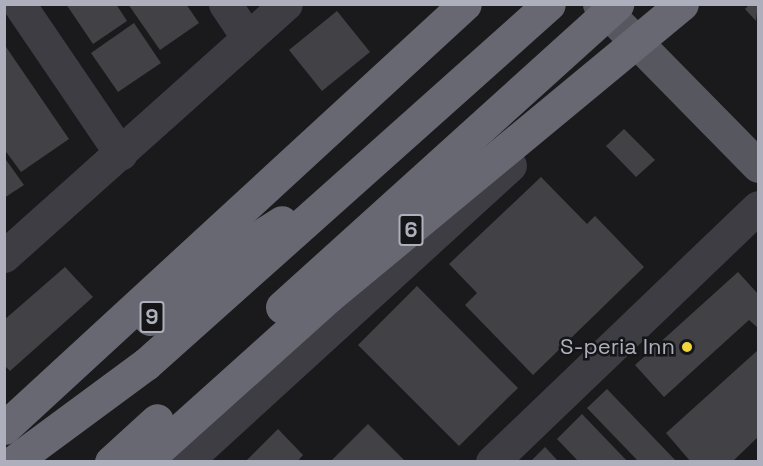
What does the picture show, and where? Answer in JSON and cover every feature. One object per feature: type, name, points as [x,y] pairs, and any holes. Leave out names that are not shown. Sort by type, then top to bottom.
[{"type":"highway","points":[[4,428],[465,4]]},
{"type":"highway","points":[[22,462],[529,4]]},
{"type":"highway","points":[[13,462],[146,364],[549,4]]},
{"type":"highway","name":"6","points":[[111,462],[617,4]]},
{"type":"highway","name":"6","points":[[144,462],[329,296],[682,4]]},
{"type":"highway","name":"9","points":[[4,438],[225,258],[307,206]]},
{"type":"main road","points":[[599,4],[759,166]]},
{"type":"street","points":[[19,4],[121,154]]},
{"type":"street","points":[[225,4],[246,38]]},
{"type":"street","points":[[4,256],[121,154],[286,4]]},
{"type":"street","points":[[185,462],[642,45]]},
{"type":"street","points":[[492,462],[759,207]]},
{"type":"building","points":[[66,4],[116,4],[127,21],[93,44]]},
{"type":"building","points":[[128,4],[186,4],[199,23],[160,50]]},
{"type":"building","points":[[750,4],[758,4],[756,21],[745,9]]},
{"type":"building","points":[[337,11],[370,52],[322,91],[289,50]]},
{"type":"building","points":[[134,23],[161,63],[118,92],[91,53]]},
{"type":"building","points":[[4,44],[69,139],[21,172],[4,149]]},
{"type":"building","points":[[624,129],[655,160],[636,177],[606,146]]},
{"type":"building","points":[[4,157],[24,185],[4,198]]},
{"type":"building","points":[[541,177],[587,224],[595,216],[644,267],[533,375],[465,305],[477,293],[449,264]]},
{"type":"building","points":[[65,267],[93,297],[10,371],[4,365],[4,320]]},
{"type":"building","name":"S-peria Inn","points":[[738,272],[758,294],[758,328],[749,320],[664,397],[635,365]]},
{"type":"building","points":[[417,286],[518,388],[459,446],[358,345]]},
{"type":"building","points":[[758,350],[758,437],[732,462],[691,462],[666,433]]},
{"type":"building","points":[[607,389],[677,462],[639,462],[587,408]]},
{"type":"building","points":[[582,414],[628,462],[579,462],[557,439]]},
{"type":"building","points":[[368,424],[406,462],[330,462]]},
{"type":"building","points":[[278,429],[303,455],[297,462],[245,462]]},
{"type":"building","points":[[545,447],[559,462],[530,462]]},
{"type":"place","name":"S-peria Inn","points":[[687,347]]}]
